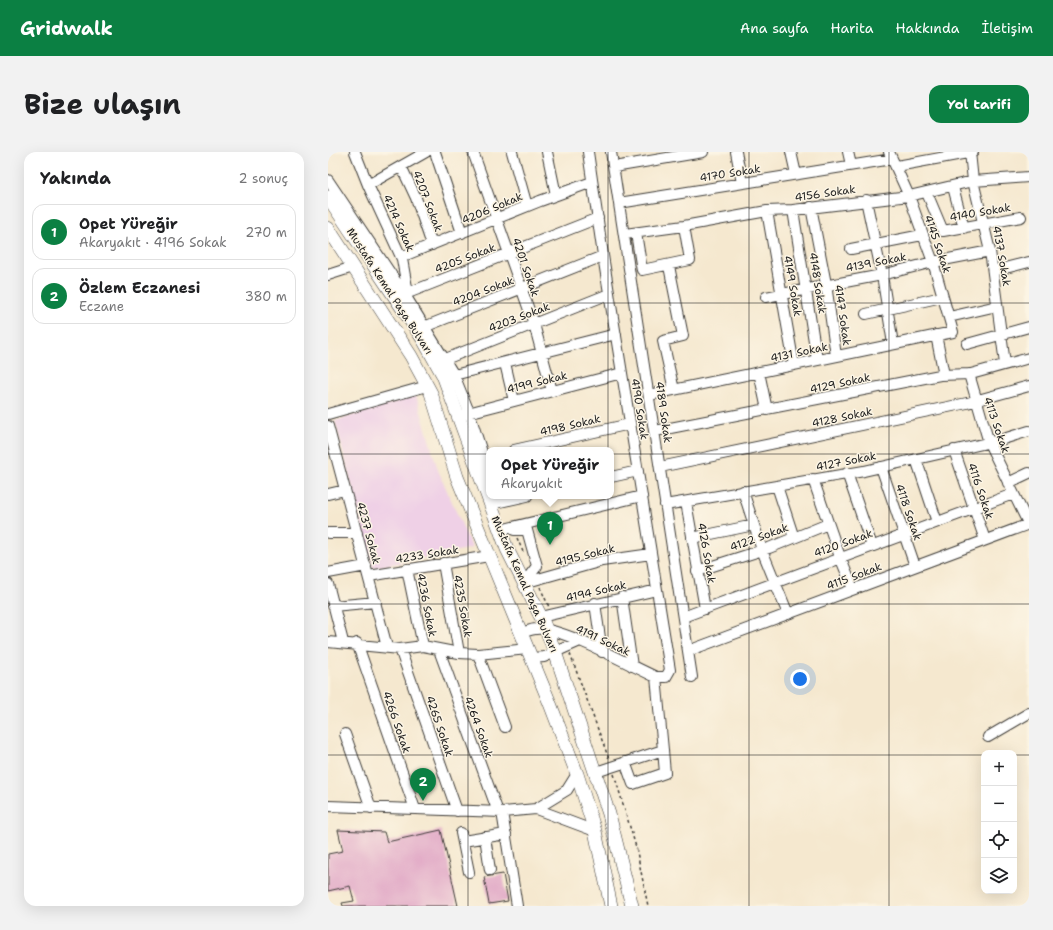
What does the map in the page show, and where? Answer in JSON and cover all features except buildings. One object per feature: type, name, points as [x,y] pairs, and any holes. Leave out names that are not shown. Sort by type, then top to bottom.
[{"type":"main road","name":"Mustafa Kemal Paşa Bulvarı","points":[[328,197],[403,296],[440,361],[443,375],[463,414],[482,457],[486,471]]},
{"type":"main road","name":"Mustafa Kemal Paşa Bulvarı","points":[[328,228],[411,356],[427,386],[457,477],[530,654],[577,774],[595,831],[611,906]]},
{"type":"main road","name":"Mustafa Kemal Paşa Bulvarı","points":[[495,501],[507,530],[507,549],[530,581],[547,615],[547,630],[561,649],[609,814],[632,906]]},
{"type":"street","name":"4214 Sokak","points":[[356,152],[368,185],[402,257],[403,296]]},
{"type":"street","points":[[368,185],[426,152]]},
{"type":"street","points":[[435,152],[462,233]]},
{"type":"street","name":"4201 Sokak","points":[[473,152],[520,290],[534,324],[552,391]]},
{"type":"street","points":[[512,152],[527,206]]},
{"type":"street","points":[[547,152],[556,195]]},
{"type":"street","name":"4190 Sokak","points":[[588,152],[609,294],[670,670],[666,677],[656,677]]},
{"type":"street","name":"4189 Sokak","points":[[611,152],[625,234],[692,677]]},
{"type":"street","points":[[614,168],[702,152]]},
{"type":"street","points":[[736,152],[742,183]]},
{"type":"street","points":[[791,152],[796,174]]},
{"type":"street","points":[[848,152],[851,165]]},
{"type":"street","name":"4170 Sokak","points":[[620,203],[892,159],[971,152]]},
{"type":"street","name":"4137 Sokak","points":[[971,152],[973,182],[990,251],[1005,364]]},
{"type":"street","name":"4145 Sokak","points":[[892,159],[909,196],[933,262],[953,332]]},
{"type":"street","name":"4207 Sokak","points":[[401,166],[416,198],[432,245]]},
{"type":"street","name":"4156 Sokak","points":[[625,234],[684,226],[767,211],[793,210],[811,206],[909,196],[973,182],[1029,177]]},
{"type":"street","points":[[328,180],[403,296]]},
{"type":"street","name":"4206 Sokak","points":[[402,257],[527,206],[592,182]]},
{"type":"street","points":[[953,186],[964,228]]},
{"type":"street","name":"4140 Sokak","points":[[927,193],[943,231],[1021,217]]},
{"type":"street","points":[[866,200],[882,275],[893,344]]},
{"type":"street","name":"4147 Sokak","points":[[811,206],[826,284],[836,356]]},
{"type":"street","name":"4148 Sokak","points":[[793,210],[807,288],[817,360]]},
{"type":"street","name":"4149 Sokak","points":[[767,211],[783,294],[794,365]]},
{"type":"street","name":"4205 Sokak","points":[[403,296],[598,218]]},
{"type":"street","points":[[636,233],[642,270],[669,266],[690,260],[684,226]]},
{"type":"street","points":[[851,249],[922,235]]},
{"type":"street","name":"4139 Sokak","points":[[766,297],[826,284],[882,275],[933,262],[990,251]]},
{"type":"street","name":"4204 Sokak","points":[[421,329],[603,256]]},
{"type":"street","points":[[993,271],[1029,262]]},
{"type":"street","points":[[669,266],[683,336],[663,341],[674,390]]},
{"type":"street","points":[[328,275],[354,267]]},
{"type":"street","name":"4203 Sokak","points":[[440,361],[609,294]]},
{"type":"street","points":[[866,314],[942,297]]},
{"type":"street","points":[[949,317],[997,306]]},
{"type":"street","points":[[967,344],[1029,328]]},
{"type":"street","name":"4131 Sokak","points":[[649,395],[953,332]]},
{"type":"street","points":[[454,375],[542,354],[616,334]]},
{"type":"street","points":[[936,335],[944,375]]},
{"type":"street","name":"4129 Sokak","points":[[655,431],[944,375],[969,374],[1029,358]]},
{"type":"street","points":[[440,361],[454,375],[463,414]]},
{"type":"street","points":[[505,362],[514,401]]},
{"type":"street","points":[[759,372],[767,410]]},
{"type":"street","name":"4199 Sokak","points":[[463,414],[622,373]]},
{"type":"street","name":"4113 Sokak","points":[[969,374],[988,442],[1013,494],[1025,506],[1029,524]]},
{"type":"street","points":[[328,414],[427,386]]},
{"type":"street","name":"4128 Sokak","points":[[660,467],[976,401],[1029,386]]},
{"type":"street","name":"4198 Sokak","points":[[527,447],[630,424]]},
{"type":"street","name":"4237 Sokak","points":[[328,426],[332,460],[345,490],[387,647]]},
{"type":"street","name":"4127 Sokak","points":[[666,505],[847,474],[988,442],[1029,431]]},
{"type":"street","name":"4116 Sokak","points":[[954,450],[985,540]]},
{"type":"street","points":[[482,457],[486,467]]},
{"type":"street","points":[[916,459],[937,522]]},
{"type":"street","name":"4118 Sokak","points":[[881,467],[915,566]]},
{"type":"street","points":[[614,476],[638,471]]},
{"type":"street","points":[[1008,483],[1029,473]]},
{"type":"street","points":[[847,474],[872,546]]},
{"type":"street","points":[[813,479],[828,524],[853,589]]},
{"type":"street","points":[[777,486],[794,538]]},
{"type":"street","points":[[328,494],[345,490]]},
{"type":"street","points":[[743,491],[762,550],[788,614]]},
{"type":"street","name":"4120 Sokak","points":[[683,617],[840,557],[1013,494]]},
{"type":"street","points":[[507,530],[642,496]]},
{"type":"street","points":[[495,501],[508,499]]},
{"type":"street","name":"4126 Sokak","points":[[686,502],[705,609]]},
{"type":"street","name":"4122 Sokak","points":[[698,571],[762,550],[828,524]]},
{"type":"street","name":"4115 Sokak","points":[[688,651],[1029,524]]},
{"type":"street","points":[[692,538],[754,525]]},
{"type":"street","points":[[507,530],[527,530],[538,566],[530,581]]},
{"type":"street","points":[[328,533],[357,533]]},
{"type":"street","name":"4195 Sokak","points":[[530,581],[602,561],[651,554]]},
{"type":"street","name":"4233 Sokak","points":[[328,573],[407,569],[489,556]]},
{"type":"street","name":"4235 Sokak","points":[[443,563],[459,653]]},
{"type":"street","name":"4236 Sokak","points":[[407,569],[423,646]]},
{"type":"street","points":[[328,584],[343,642]]},
{"type":"street","name":"4194 Sokak","points":[[547,615],[657,590]]},
{"type":"street","points":[[622,597],[632,666]]},
{"type":"street","points":[[331,600],[376,602]]},
{"type":"street","points":[[595,604],[602,652]]},
{"type":"street","name":"4191 Sokak","points":[[521,633],[536,629],[547,630],[580,641],[656,677]]},
{"type":"street","points":[[328,642],[343,642],[400,649],[423,646],[459,653],[530,654],[544,657],[580,641]]},
{"type":"street","name":"4266 Sokak","points":[[357,644],[415,809]]},
{"type":"street","name":"4265 Sokak","points":[[400,649],[457,811]]},
{"type":"street","name":"4264 Sokak","points":[[439,650],[500,812],[506,834],[517,906]]},
{"type":"street","points":[[478,654],[505,727]]},
{"type":"street","points":[[625,762],[633,784],[665,773],[656,677]]},
{"type":"street","points":[[988,737],[1029,713]]},
{"type":"street","points":[[345,734],[371,808]]},
{"type":"street","points":[[596,772],[663,750]]},
{"type":"street","points":[[536,809],[567,790],[577,774]]},
{"type":"street","points":[[328,806],[500,812],[536,809],[595,831]]},
{"type":"street","points":[[469,872],[462,837],[484,837],[506,834]]},
{"type":"street","points":[[484,837],[490,870]]},
{"type":"path","points":[[507,530],[526,558]]},
{"type":"path","points":[[530,581],[547,615]]},
{"type":"path","points":[[561,649],[612,766],[636,848],[648,906]]},
{"type":"shaded area","points":[[416,395],[438,470],[472,548],[373,568],[335,421]]},
{"type":"place","name":"Opet Yüreğir","points":[[550,545]]},
{"type":"place","name":"Özlem Eczanesi","points":[[423,801]]}]
